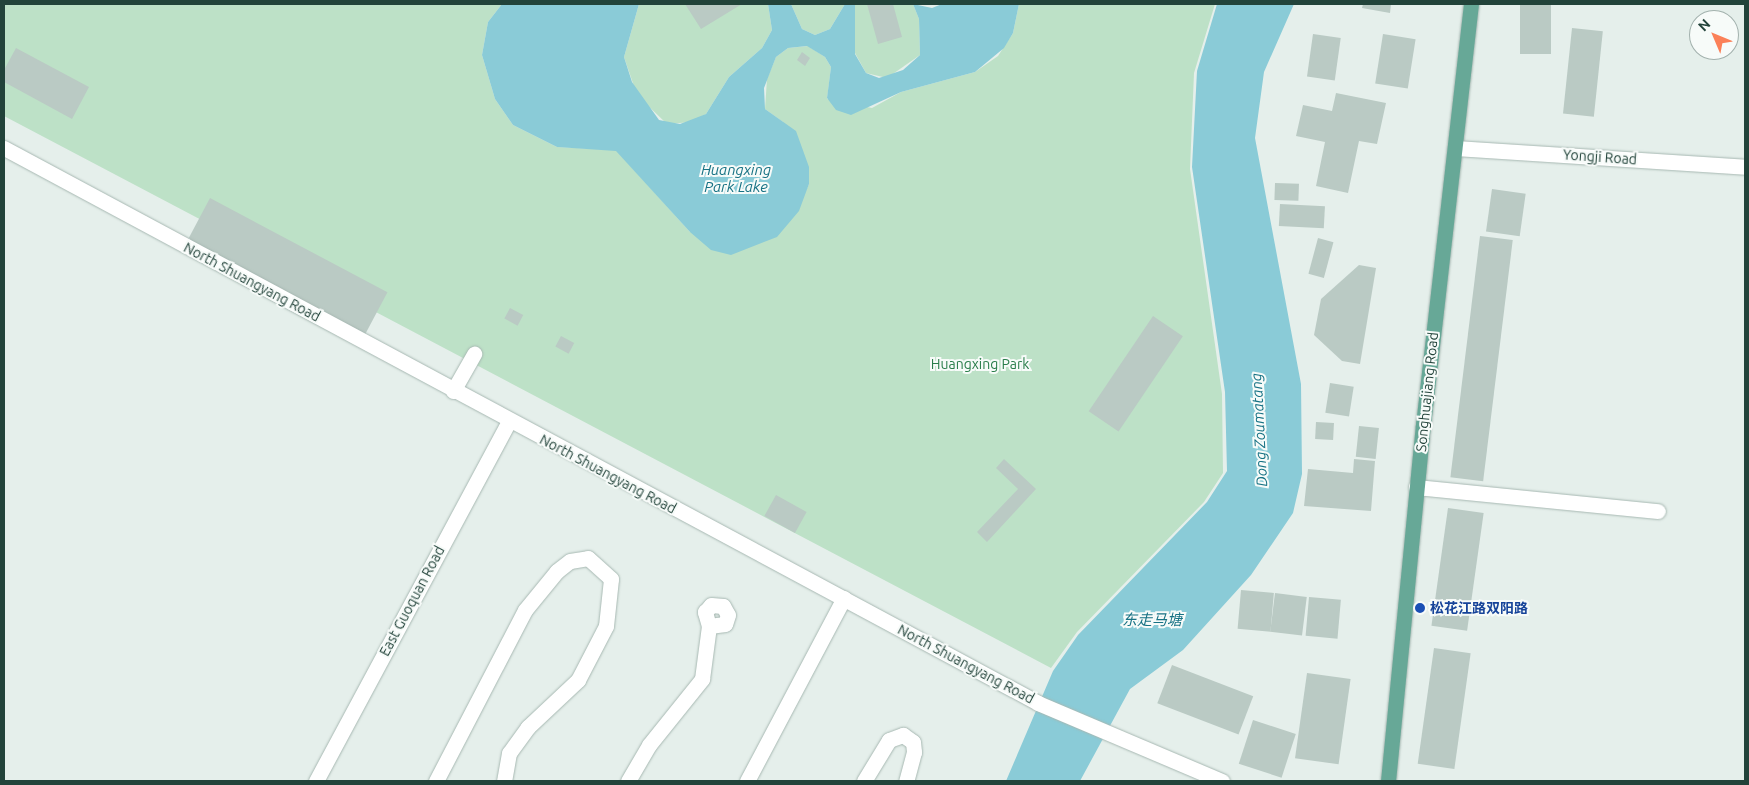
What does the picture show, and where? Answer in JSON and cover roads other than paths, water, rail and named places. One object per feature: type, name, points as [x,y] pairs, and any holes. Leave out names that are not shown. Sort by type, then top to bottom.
[{"type":"main road","name":"Songhuajiang Road","points":[[1388,781],[1416,486],[1472,4]]},
{"type":"street","name":"North Shuangyang Road","points":[[4,148],[453,391],[1038,703],[1106,735],[1222,781]]},
{"type":"street","name":"Yongji Road","points":[[1455,148],[1745,166]]},
{"type":"street","points":[[453,391],[474,354]]},
{"type":"street","name":"East Guoquan Road","points":[[316,781],[509,421]]},
{"type":"street","points":[[1416,486],[1658,511]]},
{"type":"street","points":[[436,781],[525,610],[557,571],[570,561],[588,558],[610,579],[606,626],[578,680],[528,727],[509,753],[504,781]]},
{"type":"street","points":[[747,781],[844,598]]},
{"type":"street","points":[[628,781],[649,745],[702,679],[709,626]]},
{"type":"street","points":[[864,781],[889,740],[903,735],[912,742],[914,752],[906,781]]},
{"type":"water","name":"Huangxing Park Lake","points":[[502,4],[639,4],[624,57],[632,82],[659,120],[680,124],[706,114],[729,77],[762,48],[772,30],[768,4],[791,4],[802,29],[815,35],[830,29],[845,4],[855,4],[855,54],[866,73],[879,78],[903,70],[920,55],[919,19],[913,4],[932,8],[942,4],[1019,4],[1013,33],[1004,48],[975,72],[901,92],[851,115],[836,110],[827,98],[831,67],[825,57],[807,46],[788,48],[776,57],[764,88],[765,109],[796,131],[809,167],[809,184],[799,211],[777,237],[731,255],[711,250],[690,232],[616,151],[557,147],[513,125],[495,99],[482,55],[488,22]]},
{"type":"water","name":"东走马塘","points":[[1217,4],[1294,4],[1264,72],[1255,138],[1301,384],[1302,474],[1293,513],[1251,575],[1183,650],[1130,689],[1080,781],[1006,781],[1053,671],[1078,635],[1207,502],[1227,471],[1225,392],[1192,167],[1197,71]]},
{"type":"place","name":"松花江路双阳路","points":[[1420,608]]},
{"type":"park label","name":"Huangxing Park","points":[[980,364]]},
{"type":"water label","name":"Dong Zoumatang","points":[[1259,430]]}]
